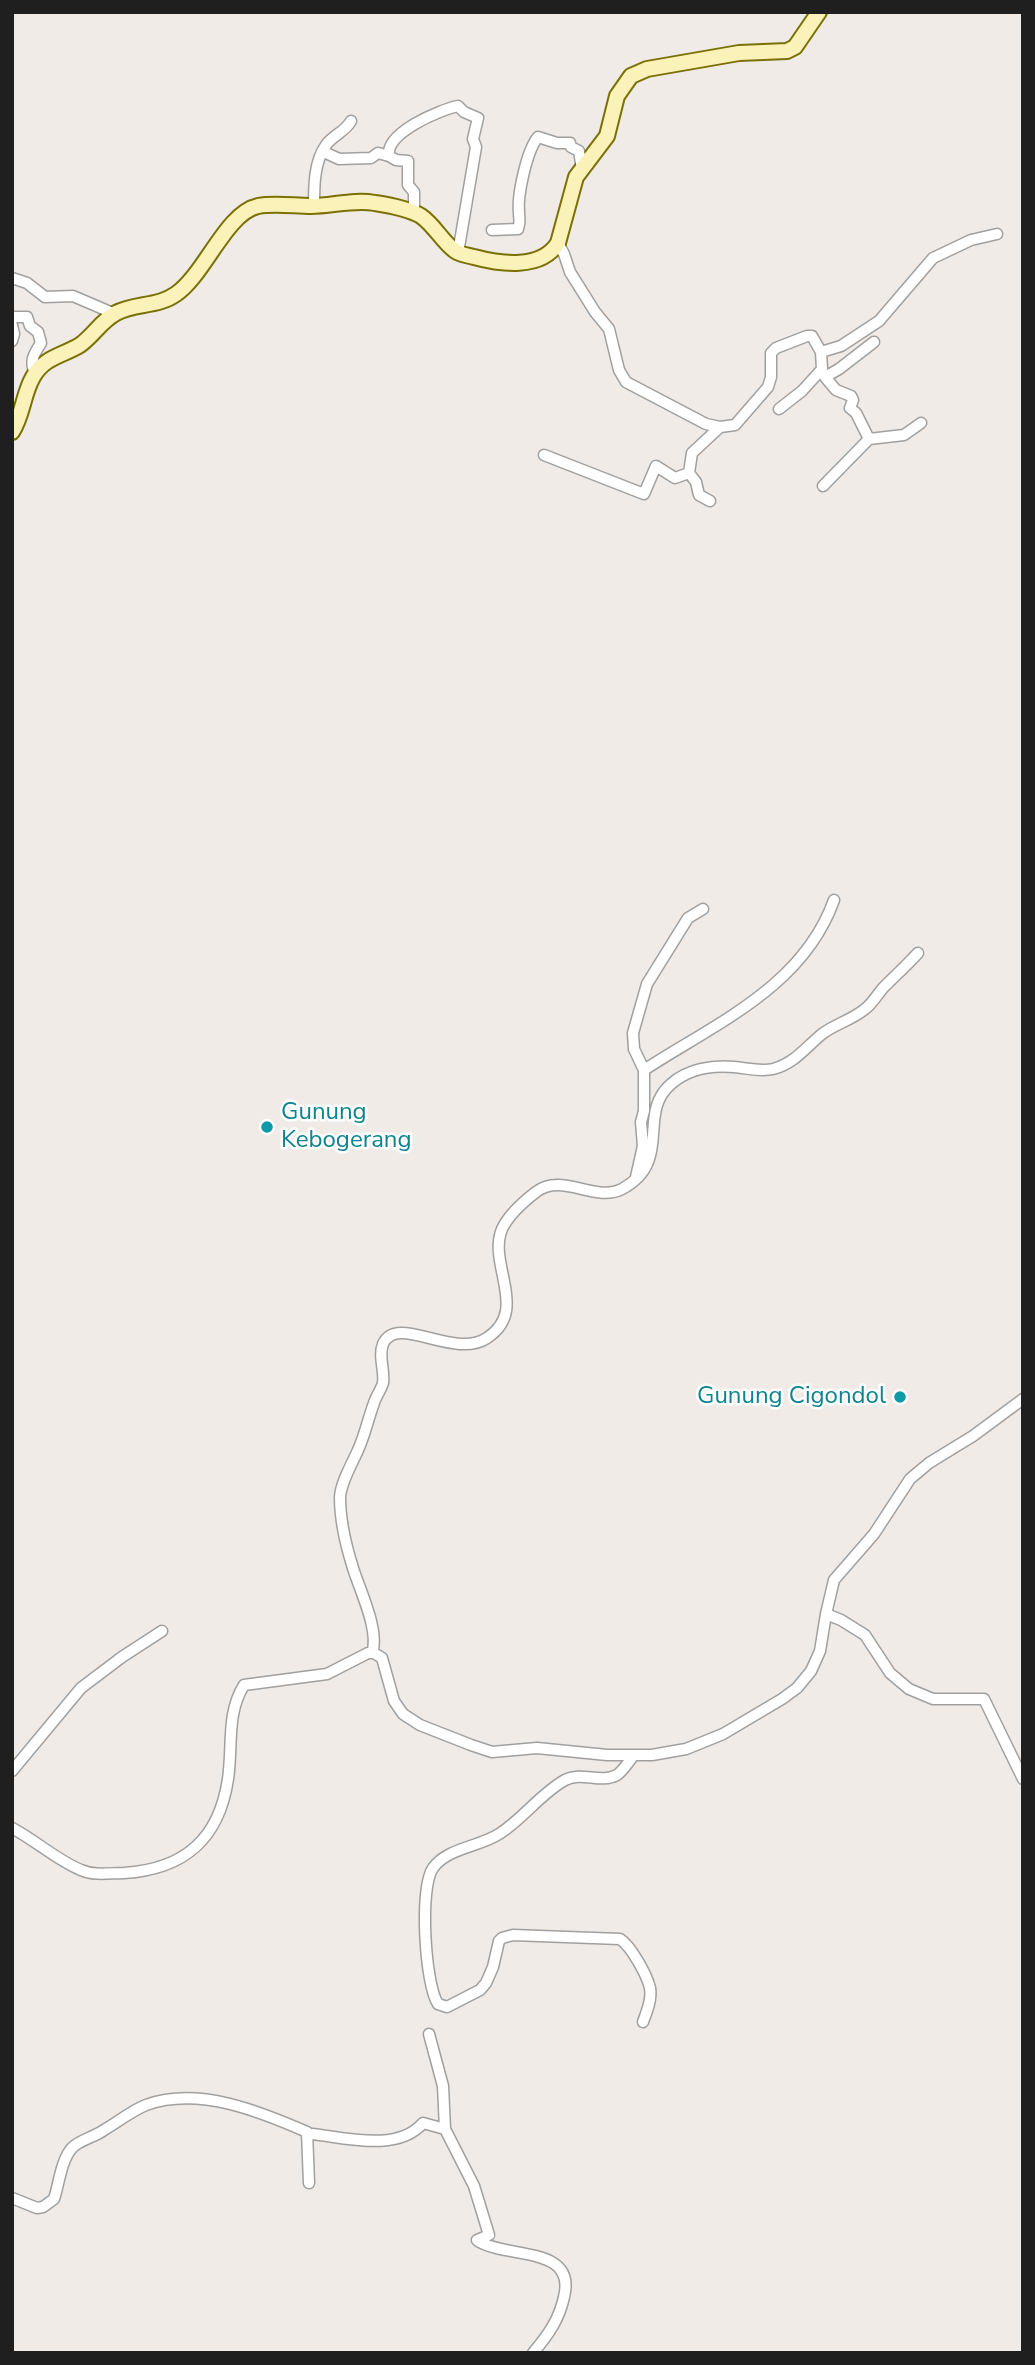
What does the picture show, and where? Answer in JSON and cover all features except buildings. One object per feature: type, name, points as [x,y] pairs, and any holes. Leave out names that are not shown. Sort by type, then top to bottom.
[{"type":"street","points":[[12,432],[35,373],[50,358],[80,345],[115,314],[159,303],[182,289],[195,276],[243,212],[266,205],[314,206],[370,202],[414,214],[429,223],[458,253],[513,264],[546,254],[558,243],[576,177],[607,136],[617,96],[631,76],[647,69],[726,55],[787,51],[795,47],[819,12]]},
{"type":"street","points":[[389,156],[392,142],[405,131],[445,109],[458,106],[478,118],[473,139],[476,147],[458,253]]},
{"type":"street","points":[[314,206],[316,170],[327,145],[347,128],[351,121]]},
{"type":"street","points":[[492,230],[518,229],[529,152],[538,136],[557,143],[570,143],[571,147],[579,151],[582,169]]},
{"type":"street","points":[[324,152],[339,159],[371,158],[378,153],[396,160],[408,161],[408,186],[414,192],[414,214]]},
{"type":"street","points":[[821,352],[841,346],[879,321],[933,258],[971,240],[997,234]]},
{"type":"street","points":[[558,243],[570,272],[609,329],[619,370],[626,382],[699,421],[720,427],[735,425],[768,387],[771,377],[771,353],[776,348],[812,336],[821,352],[823,373],[836,390],[851,396],[853,400],[850,408],[856,413],[869,439]]},
{"type":"street","points":[[12,278],[26,283],[45,297],[72,296],[115,314]]},
{"type":"street","points":[[12,317],[27,317],[30,326],[38,332],[41,343],[31,365],[35,373]]},
{"type":"street","points":[[12,325],[12,341]]},
{"type":"street","points":[[779,409],[823,373],[839,369],[874,342]]},
{"type":"street","points":[[823,486],[869,439],[904,435],[921,423]]},
{"type":"street","points":[[710,501],[699,495],[696,482],[689,472],[692,453],[720,427]]},
{"type":"street","points":[[544,455],[644,494],[656,466],[675,478],[689,472]]},
{"type":"street","points":[[644,1070],[745,1009],[786,975],[816,939],[834,900]]},
{"type":"street","points":[[636,1178],[643,1146],[641,1122],[644,1111],[644,1070],[634,1049],[633,1033],[647,985],[688,918],[703,909]]},
{"type":"street","points":[[372,1653],[374,1635],[345,1540],[340,1497],[382,1386],[383,1344],[403,1332],[456,1345],[475,1344],[487,1338],[500,1324],[506,1309],[500,1238],[504,1226],[516,1209],[536,1192],[548,1186],[561,1185],[594,1191],[622,1189],[636,1178],[650,1160],[658,1104],[670,1085],[692,1072],[711,1067],[764,1070],[791,1062],[828,1030],[866,1009],[918,953]]},
{"type":"street","points":[[12,1828],[81,1870],[96,1873],[133,1872],[168,1864],[199,1846],[223,1809],[229,1776],[234,1703],[244,1685],[327,1674],[372,1653],[383,1660],[394,1700],[407,1718],[492,1752],[537,1748],[607,1755],[660,1755],[685,1749],[723,1734],[794,1691],[807,1678],[822,1644],[825,1614],[837,1576],[874,1534],[910,1479],[1023,1399]]},
{"type":"street","points":[[825,1614],[841,1620],[865,1635],[890,1673],[909,1689],[933,1699],[984,1699],[1023,1779]]},
{"type":"street","points":[[12,1771],[81,1688],[162,1631]]},
{"type":"street","points":[[634,1755],[619,1774],[610,1778],[585,1776],[566,1779],[499,1834],[437,1863],[431,1870],[427,1883],[427,1949],[434,1996],[438,2004],[447,2007],[484,1986],[495,1961],[499,1941],[505,1937],[513,1935],[620,1939],[625,1942],[639,1964],[649,1987],[649,2008],[643,2022]]},
{"type":"street","points":[[429,2034],[443,2086],[445,2129],[474,2186],[489,2235],[477,2240],[492,2248],[551,2261],[560,2267],[565,2276],[565,2292],[556,2321],[533,2353]]},
{"type":"street","points":[[12,2198],[37,2208],[49,2204],[55,2197],[68,2155],[74,2146],[137,2109],[155,2102],[214,2100],[260,2111],[307,2132],[307,2136],[313,2134],[391,2140],[414,2133],[423,2123],[445,2129]]},
{"type":"street","points":[[307,2132],[309,2183]]},
{"type":"place","name":"Gunung Kebogerang","points":[[267,1127]]},
{"type":"place","name":"Gunung Cigondol","points":[[900,1397]]}]
